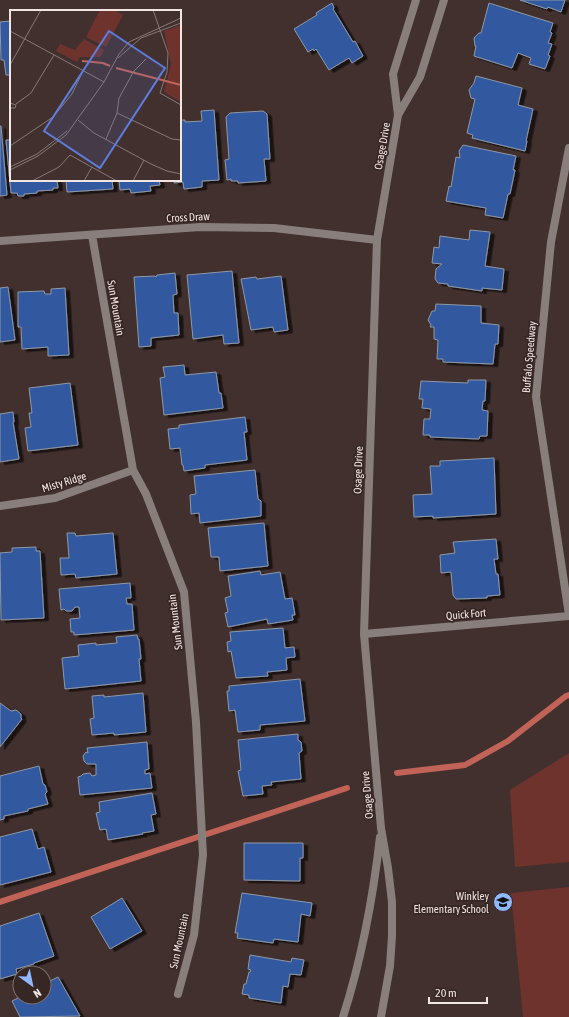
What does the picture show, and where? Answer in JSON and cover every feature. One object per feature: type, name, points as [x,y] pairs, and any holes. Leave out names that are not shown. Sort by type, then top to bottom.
[{"type":"street","name":"Osage Drive","points":[[381,1017],[390,966],[392,902],[381,828],[364,634],[377,240],[398,115],[393,74],[416,0]]},
{"type":"street","name":"Osage Drive","points":[[398,115],[420,77],[444,0]]},
{"type":"street","name":"Buffalo Speedway","points":[[569,148],[551,242],[536,397],[569,616]]},
{"type":"street","name":"Cross Draw","points":[[0,241],[193,227],[274,228],[377,240]]},
{"type":"street","name":"Sun Mountain","points":[[92,235],[133,470],[146,494],[184,592],[196,722],[203,855],[194,935],[178,994]]},
{"type":"street","name":"Misty Ridge","points":[[0,506],[55,498],[133,470]]},
{"type":"street","name":"Quick Fort","points":[[364,634],[569,616]]},
{"type":"street","name":"Osage Drive","points":[[343,1017],[361,954],[375,880],[381,828]]},
{"type":"shaded area","points":[[569,753],[569,862],[515,867],[510,790]]},
{"type":"shaded area","points":[[569,887],[569,1017],[523,1017],[511,893]]},
{"type":"building","points":[[520,0],[565,0],[561,12]]},
{"type":"building","points":[[332,3],[333,9],[353,42],[355,41],[363,56],[352,63],[349,58],[329,70],[316,49],[308,52],[294,29],[317,15],[316,13]]},
{"type":"building","points":[[489,3],[553,23],[550,32],[552,33],[548,43],[552,44],[548,55],[550,56],[545,69],[529,64],[531,58],[518,53],[512,68],[474,56],[476,46],[474,38],[481,33]]},
{"type":"building","points":[[10,21],[10,75],[6,75],[4,60],[1,60],[0,22]]},
{"type":"building","points":[[476,76],[522,88],[518,105],[533,109],[525,151],[472,138],[473,135],[467,133],[475,99],[471,98],[469,90],[474,83]]},
{"type":"building","points":[[214,110],[219,180],[202,181],[202,187],[184,189],[183,182],[174,183],[174,181],[181,181],[181,120],[185,120],[185,122],[202,121],[201,111]]},
{"type":"building","points":[[263,111],[267,114],[270,159],[264,159],[266,181],[238,183],[238,181],[231,181],[231,179],[227,180],[225,160],[229,159],[226,117],[230,113]]},
{"type":"building","points":[[0,126],[7,195],[0,196]]},
{"type":"building","points":[[6,140],[10,140],[10,181],[57,181],[58,188],[53,188],[53,190],[37,191],[37,193],[24,194],[24,196],[18,196],[17,193],[11,193]]},
{"type":"building","points":[[463,145],[516,156],[510,194],[508,194],[503,218],[485,215],[486,208],[446,201],[449,186],[451,187],[456,157],[460,158],[459,151]]},
{"type":"building","points":[[66,181],[112,181],[113,189],[67,192]]},
{"type":"building","points":[[119,181],[159,181],[160,185],[150,186],[151,191],[131,193],[130,189],[120,190]]},
{"type":"building","points":[[470,230],[490,232],[485,266],[504,269],[502,290],[482,288],[482,291],[448,286],[448,284],[438,283],[435,279],[436,269],[442,264],[432,263],[434,247],[439,248],[440,236],[469,240]]},
{"type":"building","points":[[232,271],[239,343],[224,344],[223,335],[193,339],[187,275]]},
{"type":"building","points":[[175,273],[177,294],[173,295],[174,313],[178,313],[179,335],[151,338],[151,346],[139,347],[134,277],[156,277],[157,275]]},
{"type":"building","points":[[281,276],[288,330],[274,332],[273,327],[251,330],[241,279]]},
{"type":"building","points":[[8,287],[15,340],[0,342],[0,288]]},
{"type":"building","points":[[65,288],[69,355],[48,356],[48,347],[22,349],[21,327],[18,327],[18,292],[44,291],[45,294],[51,294],[51,289]]},
{"type":"building","points":[[436,304],[481,306],[481,323],[499,325],[498,344],[495,344],[493,364],[443,362],[443,359],[437,359],[438,340],[434,339],[434,327],[430,327],[431,325],[428,320],[432,311],[435,311]]},
{"type":"building","points":[[184,365],[185,375],[216,372],[223,408],[164,415],[160,378],[165,377],[163,367]]},
{"type":"building","points":[[468,380],[486,380],[485,401],[483,401],[482,410],[488,411],[487,436],[480,436],[479,439],[430,437],[430,435],[423,435],[424,419],[430,419],[431,409],[422,408],[423,399],[419,399],[421,381],[468,383]]},
{"type":"building","points":[[70,383],[78,445],[28,451],[25,428],[31,427],[29,413],[32,413],[29,388]]},
{"type":"building","points":[[13,412],[13,422],[19,459],[0,462],[0,414]]},
{"type":"building","points":[[245,417],[247,432],[244,432],[247,460],[205,465],[205,468],[184,471],[180,448],[170,449],[168,429],[179,428],[179,425]]},
{"type":"building","points":[[494,458],[496,514],[433,518],[433,516],[414,517],[413,495],[432,494],[430,466],[440,466],[440,461]]},
{"type":"building","points":[[255,470],[258,499],[261,501],[261,516],[200,523],[199,513],[191,514],[190,495],[196,494],[194,476]]},
{"type":"building","points":[[264,523],[268,566],[220,571],[219,557],[211,557],[208,528]]},
{"type":"building","points":[[67,533],[75,533],[76,536],[113,533],[117,574],[76,578],[75,574],[61,575],[60,558],[69,558]]},
{"type":"building","points":[[496,539],[498,559],[494,559],[496,574],[498,574],[500,595],[487,596],[487,598],[456,599],[453,595],[451,572],[441,573],[440,555],[455,553],[453,542]]},
{"type":"building","points":[[36,547],[36,551],[40,551],[44,618],[1,620],[0,553],[12,552],[12,548]]},
{"type":"building","points":[[260,571],[261,575],[280,572],[285,599],[292,598],[295,615],[292,615],[293,620],[268,624],[267,619],[228,627],[225,613],[228,612],[225,598],[231,596],[228,576]]},
{"type":"building","points":[[130,583],[131,598],[126,598],[127,604],[132,604],[134,630],[74,635],[74,632],[71,632],[70,619],[80,618],[79,607],[75,607],[72,611],[66,611],[64,609],[61,610],[59,589]]},
{"type":"building","points":[[283,628],[285,648],[294,647],[295,657],[286,658],[287,670],[267,672],[268,676],[236,678],[231,651],[228,652],[227,642],[231,641],[230,632]]},
{"type":"building","points":[[137,635],[139,639],[141,659],[139,659],[141,681],[65,689],[62,658],[79,656],[78,645],[117,643],[116,637]]},
{"type":"building","points":[[300,679],[305,721],[260,725],[260,730],[238,732],[235,710],[229,711],[227,691],[229,691],[229,686]]},
{"type":"building","points":[[143,693],[146,732],[114,735],[114,733],[92,735],[90,719],[94,718],[92,696],[104,695],[104,697]]},
{"type":"building","points":[[0,703],[11,711],[16,710],[21,714],[22,719],[0,747]]},
{"type":"building","points":[[298,734],[298,740],[301,742],[302,751],[299,753],[301,779],[271,782],[272,785],[262,786],[263,794],[243,796],[238,771],[241,770],[238,740]]},
{"type":"building","points":[[147,742],[149,769],[145,770],[145,774],[150,773],[152,788],[80,795],[78,777],[83,774],[90,773],[92,776],[96,775],[96,764],[87,764],[84,761],[83,756],[86,752],[88,753],[87,748]]},
{"type":"building","points":[[39,766],[43,784],[45,785],[47,792],[45,794],[48,804],[28,809],[28,811],[4,816],[4,819],[0,820],[0,776]]},
{"type":"building","points":[[152,793],[156,814],[151,815],[154,831],[108,840],[106,829],[100,830],[96,813],[100,812],[99,802]]},
{"type":"building","points":[[32,829],[38,849],[44,847],[51,872],[0,885],[0,837]]},
{"type":"building","points":[[244,843],[303,843],[303,858],[300,858],[300,881],[244,880]]},
{"type":"building","points":[[242,893],[312,903],[310,916],[301,914],[298,942],[274,939],[273,943],[237,938],[238,933],[235,933]]},
{"type":"building","points":[[122,898],[142,931],[110,949],[91,917]]},
{"type":"building","points":[[39,913],[54,956],[30,965],[12,965],[12,975],[0,979],[0,926]]},
{"type":"building","points":[[250,955],[291,962],[292,958],[304,960],[301,975],[290,974],[288,987],[283,986],[281,1003],[249,998],[249,995],[242,994],[244,984],[246,984],[249,972],[251,970],[248,969]]},
{"type":"building","points":[[58,977],[80,1016],[20,1017],[14,1005],[52,1005],[52,980]]},
{"type":"waterway","points":[[397,773],[465,765],[508,741],[569,695]]},
{"type":"waterway","points":[[0,902],[347,788]]},
{"type":"place","name":"Winkley Elementary School","points":[[503,902]]}]
